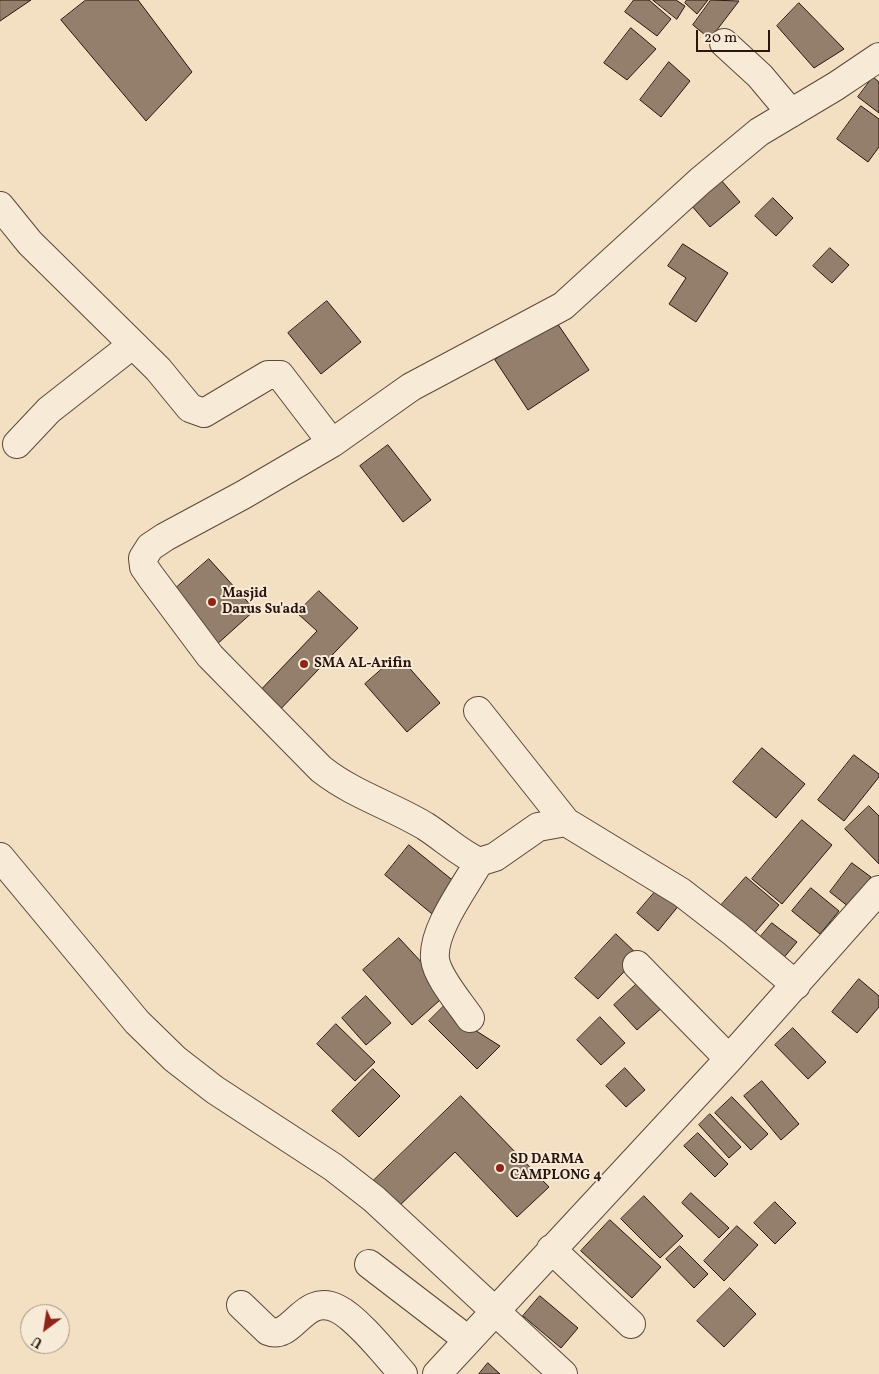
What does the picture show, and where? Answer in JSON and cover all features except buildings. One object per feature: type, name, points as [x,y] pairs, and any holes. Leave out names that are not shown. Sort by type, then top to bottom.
[{"type":"street","points":[[724,43],[760,76],[791,113]]},
{"type":"street","points":[[480,862],[467,856],[424,826],[341,785],[321,769],[210,656],[144,567],[145,555],[150,547],[166,537],[332,443],[411,387],[563,306],[708,174],[759,132],[836,86],[879,57]]},
{"type":"street","points":[[0,206],[30,243],[158,369],[190,408],[198,413],[208,412],[268,375],[280,375],[332,443]]},
{"type":"street","points":[[17,444],[49,410],[132,345]]},
{"type":"street","points":[[478,711],[566,822],[681,892],[796,985]]},
{"type":"street","points":[[470,1018],[440,973],[435,960],[436,942],[444,925],[480,862],[495,857],[538,827],[566,822]]},
{"type":"street","points":[[0,857],[137,1022],[176,1059],[215,1090],[333,1166],[374,1199],[563,1374]]},
{"type":"street","points":[[437,1374],[729,1059],[879,890]]},
{"type":"street","points":[[637,964],[729,1059]]},
{"type":"street","points":[[551,1249],[631,1324]]},
{"type":"street","points":[[369,1264],[468,1340]]},
{"type":"street","points":[[241,1305],[268,1331],[273,1333],[284,1331],[308,1309],[316,1306],[326,1305],[338,1309],[350,1318],[403,1374]]},
{"type":"place","name":"Masjid Darus Su'ada","points":[[212,602]]},
{"type":"place","name":"SMA AL-Arifin","points":[[304,664]]},
{"type":"place","name":"SD DARMA CAMPLONG 4","points":[[500,1168]]}]
